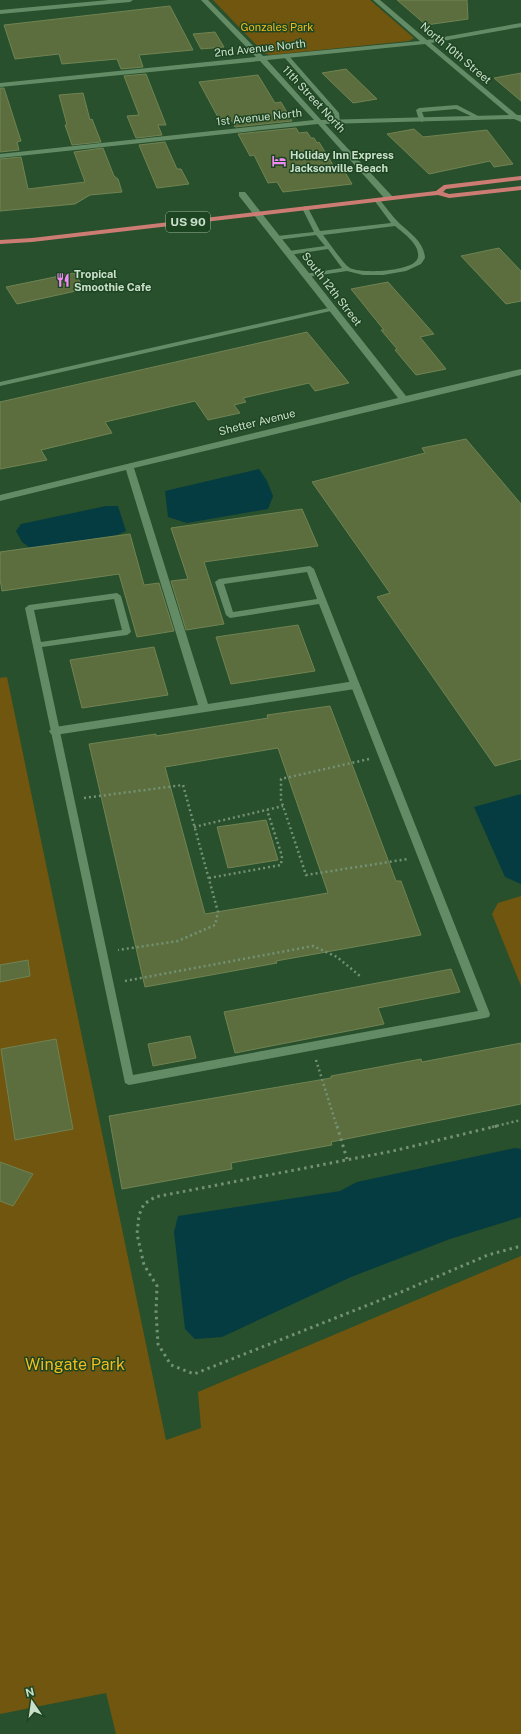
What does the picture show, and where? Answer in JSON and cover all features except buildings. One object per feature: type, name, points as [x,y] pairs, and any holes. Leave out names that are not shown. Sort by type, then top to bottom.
[{"type":"highway","name":"US 90","points":[[438,193],[444,187],[521,178]]},
{"type":"highway","name":"US 90","points":[[0,242],[32,240],[389,198],[438,193],[449,196],[521,188]]},
{"type":"highway","name":"US 90","points":[[0,247],[32,240]]},
{"type":"street","points":[[0,12],[130,0]]},
{"type":"street","name":"11th Street North","points":[[204,0],[262,59],[389,198]]},
{"type":"street","name":"North 10th Street","points":[[376,0],[519,119]]},
{"type":"street","name":"2nd Avenue North","points":[[0,85],[426,42],[521,25]]},
{"type":"street","name":"1st Avenue North","points":[[0,156],[320,122],[480,118],[519,119]]},
{"type":"street","name":"South 12th Street","points":[[242,194],[404,399]]},
{"type":"street","name":"Shetter Avenue","points":[[0,498],[404,399],[521,372]]},
{"type":"street","points":[[129,466],[204,708]]},
{"type":"street","points":[[55,731],[355,685]]},
{"type":"lane","points":[[286,56],[337,114],[338,121]]},
{"type":"lane","points":[[422,120],[419,110],[457,107],[480,118]]},
{"type":"lane","points":[[307,275],[347,269],[357,272],[384,272],[405,269],[419,263],[422,255],[421,249],[396,224],[377,200]]},
{"type":"lane","points":[[306,208],[318,233],[347,269]]},
{"type":"lane","points":[[277,238],[396,224]]},
{"type":"lane","points":[[289,253],[329,247]]},
{"type":"lane","points":[[1,382],[334,309]]},
{"type":"lane","points":[[37,645],[127,632],[117,596],[29,608],[129,1080],[485,1014],[310,569],[219,582],[230,615],[322,601]]},
{"type":"path","points":[[383,756],[281,779],[281,800],[306,875],[423,857]]},
{"type":"path","points":[[70,800],[183,784],[218,912],[215,925],[178,941],[102,953]]},
{"type":"path","points":[[194,827],[283,806]]},
{"type":"path","points":[[209,878],[281,865],[282,856],[267,810]]},
{"type":"path","points":[[108,984],[313,946],[336,958],[360,976]]},
{"type":"path","points":[[311,1046],[347,1159]]},
{"type":"path","points":[[521,1120],[441,1141],[155,1196],[144,1204],[139,1215],[137,1234],[144,1265],[157,1286],[156,1311],[158,1344],[171,1365],[194,1374],[401,1292],[488,1255],[521,1246]]},
{"type":"green space","name":"Gonzales Park","points":[[213,0],[370,0],[414,38],[409,41],[270,55],[264,53]]},
{"type":"green space","name":"Wingate Park","points":[[7,677],[166,1440],[201,1428],[198,1392],[521,1256],[521,1734],[116,1734],[106,1693],[0,1714],[0,678]]},
{"type":"green space","points":[[521,896],[521,986],[492,914],[498,903]]},
{"type":"water","points":[[259,469],[267,481],[273,496],[268,509],[187,523],[168,517],[165,491]]},
{"type":"water","points":[[106,506],[118,506],[126,531],[117,535],[30,548],[22,542],[16,531],[21,524]]},
{"type":"water","points":[[521,794],[521,884],[505,877],[474,807]]},
{"type":"water","points":[[515,1148],[521,1149],[521,1217],[450,1239],[351,1277],[222,1337],[195,1339],[185,1329],[174,1232],[178,1216],[340,1191],[357,1182]]},
{"type":"place","name":"Holiday Inn Express Jacksonville Beach","points":[[279,161]]},
{"type":"place","name":"Tropical Smoothie Cafe","points":[[63,280]]}]
